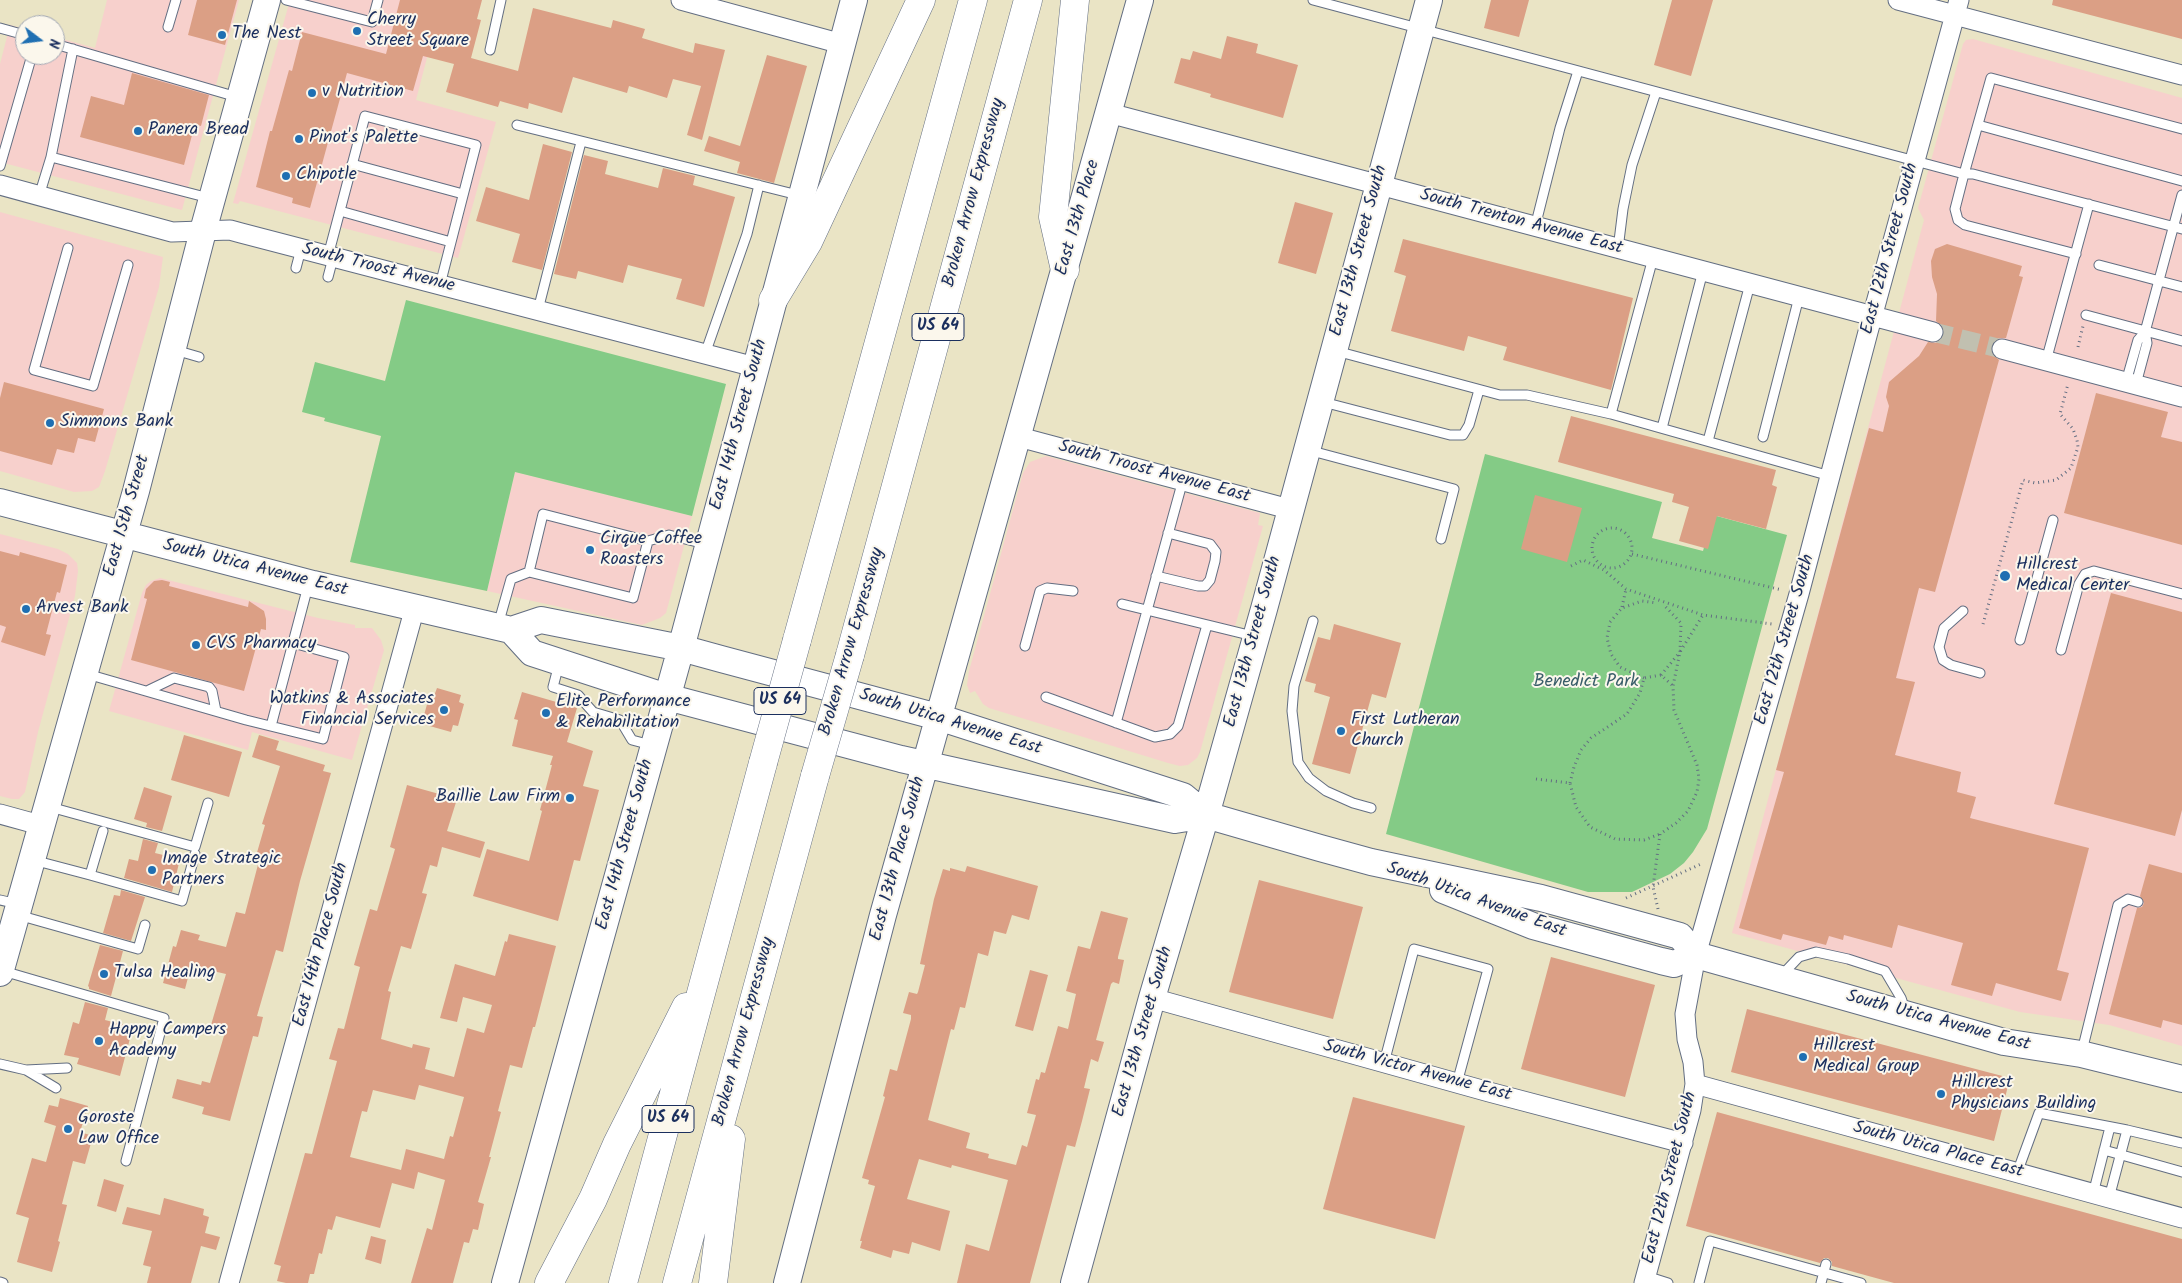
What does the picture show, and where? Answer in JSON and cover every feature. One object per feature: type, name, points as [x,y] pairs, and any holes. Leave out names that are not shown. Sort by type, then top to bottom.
[{"type":"highway","points":[[773,300],[808,242],[921,0]]},
{"type":"highway","name":"US 64","points":[[623,1283],[763,763],[973,0]]},
{"type":"highway","name":"Broken Arrow Expressway","points":[[677,1283],[1028,0]]},
{"type":"highway","points":[[1065,270],[1053,217],[1075,0]]},
{"type":"highway","points":[[549,1283],[593,1199],[617,1144],[712,954]]},
{"type":"highway","points":[[713,1283],[742,1046]]},
{"type":"street","name":"East 15th Street","points":[[0,971],[12,906],[31,859],[85,674],[124,534],[203,231],[267,0]]},
{"type":"street","points":[[681,0],[842,44]]},
{"type":"street","name":"East 14th Street South","points":[[506,1283],[681,648],[854,0]]},
{"type":"street","name":"East 13th Place","points":[[1019,437],[1140,0]]},
{"type":"street","name":"East 13th Street South","points":[[1074,1283],[1152,998],[1256,636],[1377,185],[1429,0]]},
{"type":"street","points":[[1898,0],[1957,8],[2182,76]]},
{"type":"street","name":"East 12th Street South","points":[[1645,1280],[1683,1143],[1695,1084],[1693,1062],[1687,1039],[1685,1014],[1696,955],[1790,627],[1872,316],[1957,8]]},
{"type":"street","name":"South Trenton Avenue East","points":[[1109,113],[1933,332]]},
{"type":"street","name":"South Troost Avenue","points":[[0,186],[172,232],[230,230],[755,367]]},
{"type":"street","points":[[2002,349],[2182,397]]},
{"type":"street","name":"South Troost Avenue East","points":[[1019,437],[1289,509]]},
{"type":"street","name":"East 13th Place South","points":[[789,1283],[883,915],[1019,437]]},
{"type":"street","name":"South Utica Avenue East","points":[[0,502],[309,583],[504,628],[541,620],[681,648],[938,717],[1183,796],[1206,815],[1371,862],[1541,898],[1680,936],[1696,955],[2004,1042],[2081,1054],[2182,1079]]},
{"type":"street","name":"East 14th Place South","points":[[229,1283],[415,607]]},
{"type":"street","name":"South Utica Avenue East","points":[[504,628],[532,653],[559,662],[667,697],[924,766],[1175,820],[1206,815]]},
{"type":"street","points":[[0,814],[43,815]]},
{"type":"street","name":"South Victor Avenue East","points":[[1152,998],[1457,1083],[1683,1143]]},
{"type":"street","name":"South Utica Place East","points":[[1695,1084],[2182,1218]]},
{"type":"lane","points":[[168,27],[176,0]]},
{"type":"lane","points":[[286,0],[372,22],[378,0]]},
{"type":"lane","points":[[490,50],[501,0]]},
{"type":"lane","points":[[1313,0],[1964,174],[1973,174],[2178,228]]},
{"type":"lane","points":[[0,28],[15,32]]},
{"type":"lane","points":[[65,46],[240,98]]},
{"type":"lane","points":[[39,196],[50,157],[73,48]]},
{"type":"lane","points":[[0,166],[29,65]]},
{"type":"lane","points":[[1535,227],[1560,128],[1578,71]]},
{"type":"lane","points":[[2076,254],[1965,224],[1958,220],[1955,209],[1991,78],[2182,129]]},
{"type":"lane","points":[[1618,249],[1622,210],[1632,165],[1656,92]]},
{"type":"lane","points":[[328,277],[330,257],[340,211],[365,116],[476,145],[440,285]]},
{"type":"lane","points":[[517,125],[801,196]]},
{"type":"lane","points":[[1978,125],[2182,181]]},
{"type":"lane","points":[[538,310],[581,142]]},
{"type":"lane","points":[[50,157],[212,198]]},
{"type":"lane","points":[[352,164],[464,194]]},
{"type":"lane","points":[[705,354],[747,234],[759,185]]},
{"type":"lane","points":[[2131,383],[2146,343],[2145,332],[2158,281],[2178,228],[2182,195]]},
{"type":"lane","points":[[2046,361],[2089,204]]},
{"type":"lane","points":[[340,211],[451,242]]},
{"type":"lane","points":[[68,248],[34,370],[93,386],[128,265]]},
{"type":"lane","points":[[296,268],[301,249]]},
{"type":"lane","points":[[1611,414],[1654,258]]},
{"type":"lane","points":[[2099,265],[2182,287]]},
{"type":"lane","points":[[1662,428],[1703,271]]},
{"type":"lane","points":[[1708,441],[1750,284]]},
{"type":"lane","points":[[1763,437],[1799,297]]},
{"type":"lane","points":[[2086,315],[2182,341]]},
{"type":"lane","points":[[172,350],[199,357]]},
{"type":"lane","points":[[1333,350],[1500,395],[1527,395],[1611,414],[1830,476]]},
{"type":"lane","points":[[1319,400],[1450,435],[1463,435],[1469,425],[1480,390]]},
{"type":"lane","points":[[1306,450],[1454,489],[1441,538]]},
{"type":"lane","points":[[1116,723],[1183,480]]},
{"type":"lane","points":[[529,572],[543,514],[648,541],[668,535],[708,545]]},
{"type":"lane","points":[[2020,640],[2053,520]]},
{"type":"lane","points":[[1156,576],[1198,586],[1205,586],[1210,580],[1216,552],[1210,544],[1168,533]]},
{"type":"lane","points":[[504,628],[511,579],[529,572],[633,598],[648,541]]},
{"type":"lane","points":[[2061,650],[2079,584],[2085,574],[2094,571],[2182,594]]},
{"type":"lane","points":[[270,726],[309,583]]},
{"type":"lane","points":[[1025,646],[1040,591],[1047,588],[1073,591]]},
{"type":"lane","points":[[1122,604],[1256,636]]},
{"type":"lane","points":[[1963,610],[1944,628],[1939,647],[1943,660],[1951,665],[1980,673]]},
{"type":"lane","points":[[1313,621],[1294,686],[1292,711],[1298,762],[1310,778],[1326,791],[1352,803],[1371,808]]},
{"type":"lane","points":[[1046,697],[1155,737],[1170,734],[1178,726],[1207,625]]},
{"type":"lane","points":[[85,674],[323,739],[344,657],[293,643]]},
{"type":"lane","points":[[559,662],[552,687],[578,695],[593,712],[620,720],[632,740],[654,746]]},
{"type":"lane","points":[[147,691],[174,678],[208,687],[212,691],[216,711]]},
{"type":"lane","points":[[43,815],[195,847],[208,803]]},
{"type":"lane","points":[[90,875],[103,831]]},
{"type":"lane","points":[[31,859],[182,901],[195,854]]},
{"type":"lane","points":[[2081,1054],[2118,905],[2128,899],[2138,902]]},
{"type":"lane","points":[[12,906],[138,949],[145,925]]},
{"type":"lane","points":[[1384,1062],[1414,949],[1488,969],[1457,1083]]},
{"type":"lane","points":[[1779,978],[1799,957],[1816,952],[1848,959],[1885,971],[1901,998],[1906,1015]]},
{"type":"lane","points":[[0,971],[164,1018],[126,1161]]},
{"type":"lane","points":[[0,1064],[26,1070],[67,1068]]},
{"type":"lane","points":[[26,1070],[56,1088]]},
{"type":"lane","points":[[2017,1173],[2038,1113],[2127,1130],[2182,1144]]},
{"type":"lane","points":[[2100,1196],[2104,1150],[2110,1127]]},
{"type":"lane","points":[[2100,1196],[2120,1155],[2127,1130]]},
{"type":"lane","points":[[2104,1150],[2182,1172]]},
{"type":"lane","points":[[1699,1283],[1710,1242],[1825,1269],[1861,1283]]},
{"type":"lane","points":[[1821,1283],[1825,1269]]},
{"type":"lane","points":[[1645,1280],[1668,1283]]},
{"type":"path","points":[[2078,347],[2086,315]]},
{"type":"path","points":[[1983,624],[2022,480],[2035,483],[2056,480],[2072,468],[2078,447],[2077,440],[2073,429],[2060,414],[2070,379]]},
{"type":"path","points":[[1618,529],[1630,538],[1632,554],[1626,563],[1620,567],[1607,568],[1596,561],[1593,543],[1600,533],[1606,530],[1618,529]]},
{"type":"path","points":[[1632,554],[1799,594]]},
{"type":"path","points":[[1571,566],[1583,560],[1604,570],[1626,589],[1662,603],[1703,615],[1790,627]]},
{"type":"path","points":[[1626,589],[1622,608],[1610,622],[1607,638],[1611,654],[1620,667],[1644,678],[1662,674],[1680,652],[1703,615]]},
{"type":"path","points":[[1622,608],[1642,602],[1662,603],[1681,624],[1680,652],[1674,686],[1674,710],[1698,765],[1699,779],[1697,792],[1688,811],[1676,823],[1660,834],[1644,840],[1615,839],[1590,827],[1576,807],[1570,783],[1581,750],[1590,738],[1627,714],[1640,693],[1644,678]]},
{"type":"path","points":[[1662,674],[1674,686]]},
{"type":"path","points":[[1536,779],[1570,783]]},
{"type":"path","points":[[1659,914],[1653,887],[1660,834]]},
{"type":"path","points":[[1622,899],[1653,887],[1662,880],[1700,864]]},
{"type":"shaded area","points":[[107,0],[239,0],[182,210],[0,162],[0,64],[10,25],[15,26],[15,65],[65,65],[65,40],[95,48]]},
{"type":"shaded area","points":[[290,0],[442,0],[416,100],[496,122],[458,258],[240,201],[238,204],[233,203]]},
{"type":"shaded area","name":"Hillcrest Medical Center","points":[[1973,39],[2182,98],[2182,1046],[2109,1025],[2020,1012],[1732,933],[1924,220],[1918,208],[1963,44],[1966,40]]},
{"type":"shaded area","points":[[0,212],[163,257],[159,287],[105,471],[99,487],[92,491],[74,492],[0,471]]},
{"type":"shaded area","points":[[1046,456],[1260,513],[1258,525],[1263,526],[1200,752],[1197,758],[1188,765],[1180,766],[1168,763],[989,708],[983,704],[975,691],[970,693],[967,685],[969,671],[1023,473],[1030,462]]},
{"type":"shaded area","points":[[515,472],[692,516],[666,613],[660,618],[642,625],[487,591]]},
{"type":"shaded area","points":[[0,534],[58,549],[68,554],[77,563],[78,571],[75,596],[38,732],[25,792],[19,799],[0,796]]},
{"type":"shaded area","points":[[160,578],[318,618],[355,625],[355,628],[372,628],[381,640],[384,650],[352,760],[252,732],[248,750],[109,711],[142,593],[146,585]]},
{"type":"green space","points":[[406,300],[726,384],[692,516],[515,472],[487,591],[350,562],[381,436],[324,421],[325,418],[302,412],[315,362],[385,381]]},
{"type":"green space","name":"Benedict Park","points":[[1485,454],[1662,502],[1652,538],[1703,551],[1713,515],[1787,535],[1707,829],[1684,863],[1670,874],[1632,892],[1588,892],[1386,834]]},
{"type":"building","points":[[197,0],[237,0],[225,45],[188,35]]},
{"type":"building","points":[[400,0],[482,0],[477,19],[481,20],[471,58],[518,71],[533,8],[611,28],[613,20],[645,29],[642,38],[693,53],[695,43],[725,50],[702,140],[687,135],[701,86],[673,79],[667,98],[629,86],[627,93],[573,77],[562,113],[529,103],[528,109],[500,101],[498,107],[446,92],[454,64],[423,56],[413,91],[347,73],[310,208],[292,203],[293,198],[256,187],[270,131],[272,131],[289,70],[292,71],[302,32],[386,54]]},
{"type":"building","points":[[1491,0],[1529,0],[1519,37],[1484,28]]},
{"type":"building","points":[[1672,0],[1713,0],[1691,76],[1654,65]]},
{"type":"building","points":[[2053,0],[2182,0],[2182,39],[2052,5]]},
{"type":"building","points":[[1227,36],[1258,44],[1256,53],[1298,65],[1283,118],[1210,97],[1211,94],[1174,83],[1181,58],[1190,60],[1193,51],[1221,59]]},
{"type":"building","points":[[767,55],[807,66],[774,183],[737,173],[740,162],[704,151],[709,136],[740,146]]},
{"type":"building","name":"Panera Bread","points":[[132,73],[209,95],[201,126],[195,124],[184,165],[80,137],[91,96],[124,105]]},
{"type":"building","points":[[543,144],[572,152],[542,270],[512,262],[520,234],[476,221],[486,187],[529,200]]},
{"type":"building","points":[[584,155],[608,161],[605,174],[658,188],[663,168],[695,176],[693,185],[735,197],[704,307],[676,299],[682,279],[628,265],[623,283],[578,271],[576,279],[554,274]]},
{"type":"building","points":[[1295,202],[1333,213],[1316,274],[1278,263]]},
{"type":"building","points":[[1403,239],[1633,298],[1611,390],[1503,360],[1507,347],[1468,336],[1464,351],[1391,331],[1406,276],[1394,272]]},
{"type":"building","points":[[1947,244],[2022,266],[2019,276],[2023,277],[2006,338],[1999,338],[1991,346],[1991,352],[1999,360],[1935,592],[1919,588],[1896,678],[1915,682],[1895,755],[1961,772],[1957,792],[1976,797],[1970,818],[2089,848],[2057,970],[2069,973],[2061,1001],[1996,983],[1992,996],[1951,985],[1963,943],[1898,925],[1892,948],[1844,935],[1843,940],[1829,936],[1826,945],[1783,934],[1781,940],[1739,928],[1784,772],[1776,770],[1869,428],[1883,432],[1889,406],[1886,397],[1889,382],[1919,356],[1928,342],[1936,343],[1944,335],[1944,329],[1936,321],[1937,294],[1932,277],[1931,261],[1935,249]]},
{"type":"building","name":"Simmons Bank","points":[[4,382],[104,409],[95,442],[78,438],[74,453],[57,449],[52,465],[0,451],[0,398]]},
{"type":"building","points":[[2096,393],[2168,412],[2161,437],[2182,442],[2182,545],[2064,513]]},
{"type":"building","points":[[1571,416],[1776,470],[1772,485],[1777,487],[1766,529],[1717,516],[1708,549],[1679,541],[1689,507],[1672,502],[1674,494],[1558,462]]},
{"type":"building","points":[[1535,495],[1582,508],[1567,562],[1521,549]]},
{"type":"building","name":"Arvest Bank","points":[[0,551],[19,556],[20,552],[67,565],[60,593],[57,592],[46,634],[51,635],[45,656],[1,642],[6,627],[0,625]]},
{"type":"building","name":"CVS Pharmacy","points":[[154,581],[170,582],[169,586],[248,607],[249,601],[264,611],[266,630],[261,629],[244,691],[131,660],[147,599],[144,598],[146,589]]},
{"type":"building","points":[[2111,593],[2182,612],[2182,810],[2175,836],[2054,804]]},
{"type":"building","name":"First Lutheran Church","points":[[1334,624],[1401,643],[1386,698],[1372,694],[1350,774],[1312,764],[1330,697],[1314,692],[1316,684],[1305,681],[1318,637],[1330,640]]},
{"type":"building","name":"Watkins & Associates Financial Services","points":[[437,688],[461,695],[459,702],[464,704],[458,726],[453,725],[451,732],[426,725],[428,717],[424,715],[430,694],[434,696]]},
{"type":"building","points":[[522,692],[577,708],[567,742],[593,751],[583,786],[599,790],[580,861],[574,860],[558,921],[473,896],[487,849],[529,861],[542,811],[540,810],[553,756],[512,746],[518,720],[514,719]]},
{"type":"building","points":[[184,735],[242,752],[229,797],[171,780]]},
{"type":"building","points":[[259,735],[279,741],[276,750],[325,765],[323,771],[331,773],[300,881],[283,952],[276,950],[257,1016],[263,1017],[258,1037],[253,1036],[230,1121],[202,1114],[204,1107],[172,1098],[177,1079],[201,1085],[202,1081],[210,1083],[226,1029],[211,1025],[226,974],[191,966],[185,989],[163,983],[173,946],[176,947],[181,930],[200,935],[198,940],[226,947],[236,912],[245,914],[260,857],[256,856],[265,825],[262,824],[280,766],[252,757]]},
{"type":"building","points":[[407,785],[457,799],[447,831],[485,842],[480,858],[442,847],[437,867],[430,865],[422,893],[427,894],[411,949],[401,946],[388,991],[391,992],[381,1039],[412,1048],[413,1044],[430,1048],[425,1069],[454,1077],[467,1028],[484,1033],[492,1005],[463,997],[457,1022],[440,1018],[455,964],[495,976],[505,941],[507,942],[509,934],[556,946],[535,1027],[533,1027],[522,1068],[510,1065],[498,1111],[501,1112],[489,1157],[491,1157],[478,1202],[484,1204],[478,1230],[473,1229],[469,1243],[464,1242],[453,1283],[411,1283],[427,1228],[432,1230],[445,1180],[418,1172],[414,1189],[392,1183],[380,1228],[336,1216],[332,1230],[328,1229],[322,1254],[319,1253],[314,1274],[310,1274],[308,1283],[277,1281],[281,1266],[274,1264],[305,1153],[312,1154],[337,1061],[329,1059],[338,1028],[344,1029],[360,967],[354,965],[370,909],[377,911],[395,849],[390,847]],"holes":[[[419,1085],[464,1097],[453,1137],[450,1136],[444,1159],[406,1149],[401,1170],[350,1157],[362,1111],[367,1112],[373,1090],[415,1100]]]},
{"type":"building","points":[[144,787],[172,796],[162,831],[146,827],[147,823],[134,819]]},
{"type":"building","name":"Image Strategic Partners","points":[[143,839],[158,843],[155,853],[180,859],[172,892],[124,878],[129,859],[138,861]]},
{"type":"building","points":[[2149,864],[2182,873],[2182,1025],[2163,1020],[2161,1028],[2109,1014],[2137,908],[2142,907],[2144,903],[2140,896]]},
{"type":"building","points":[[967,866],[1038,886],[1029,920],[1012,915],[1006,934],[994,931],[988,956],[978,953],[965,1008],[960,1007],[954,1030],[951,1029],[928,1120],[970,1133],[966,1148],[989,1154],[988,1158],[1016,1165],[1022,1145],[1027,1147],[1036,1115],[1027,1113],[1036,1079],[1039,1080],[1041,1072],[1045,1073],[1058,1026],[1068,1029],[1076,994],[1066,991],[1078,946],[1090,949],[1101,911],[1128,918],[1118,957],[1118,959],[1124,960],[1119,984],[1113,982],[1111,984],[1096,1040],[1104,1042],[1098,1062],[1091,1059],[1084,1088],[1090,1089],[1075,1147],[1067,1145],[1030,1283],[957,1283],[966,1244],[989,1251],[1008,1180],[952,1165],[951,1168],[919,1159],[907,1199],[950,1211],[940,1251],[912,1242],[909,1254],[893,1250],[891,1258],[860,1248],[862,1241],[860,1241],[875,1186],[868,1184],[869,1180],[862,1178],[885,1097],[883,1096],[890,1069],[897,1071],[911,1019],[911,1015],[903,1013],[909,992],[917,994],[925,965],[920,964],[934,899],[943,869],[950,871],[950,868],[965,872]]},
{"type":"building","points":[[1259,880],[1363,907],[1333,1019],[1229,992]]},
{"type":"building","points":[[121,890],[145,897],[131,941],[103,933],[114,895],[120,896]]},
{"type":"building","name":"Tulsa Healing","points":[[100,945],[123,951],[111,996],[89,989],[88,986]]},
{"type":"building","points":[[1551,957],[1655,985],[1625,1097],[1521,1069]]},
{"type":"building","points":[[1030,970],[1048,975],[1033,1031],[1015,1026]]},
{"type":"building","name":"Happy Campers Academy","points":[[85,1002],[108,1008],[105,1020],[133,1027],[120,1076],[77,1064],[79,1058],[64,1055],[73,1022],[79,1024]]},
{"type":"building","points":[[1747,1009],[2010,1078],[1994,1141],[1731,1072]]},
{"type":"building","points":[[1353,1097],[1465,1126],[1435,1239],[1323,1209]]},
{"type":"building","points":[[60,1098],[88,1106],[80,1132],[93,1136],[85,1164],[73,1161],[62,1204],[67,1205],[52,1272],[17,1262],[29,1218],[16,1214],[32,1158],[46,1162],[56,1126],[44,1122],[49,1105],[58,1107]]},
{"type":"building","points":[[1717,1112],[2182,1239],[2182,1283],[1894,1283],[1832,1266],[1832,1262],[1828,1258],[1824,1258],[1820,1263],[1686,1226]]},
{"type":"building","points":[[104,1179],[124,1185],[116,1212],[97,1206]]},
{"type":"building","points":[[164,1198],[204,1209],[203,1215],[209,1217],[205,1233],[220,1237],[216,1250],[201,1246],[191,1283],[147,1283],[151,1267],[143,1265],[152,1231],[122,1224],[127,1207],[160,1215]]},
{"type":"building","points":[[371,1236],[386,1240],[381,1264],[365,1259]]},
{"type":"tunnel","points":[[1933,332],[2002,349]]},
{"type":"place","name":"Cherry Street Square","points":[[357,31]]},
{"type":"place","name":"The Nest","points":[[222,35]]},
{"type":"place","name":"v Nutrition","points":[[312,93]]},
{"type":"place","name":"Panera Bread","points":[[138,131]]},
{"type":"place","name":"Pinot's Palette","points":[[299,139]]},
{"type":"place","name":"Chipotle","points":[[286,176]]},
{"type":"place","name":"Simmons Bank","points":[[50,423]]},
{"type":"place","name":"Cirque Coffee Roasters","points":[[590,550]]},
{"type":"place","name":"Hillcrest Medical Center","points":[[2005,576]]},
{"type":"place","name":"Arvest Bank","points":[[26,609]]},
{"type":"place","name":"CVS Pharmacy","points":[[196,645]]},
{"type":"place","name":"Watkins & Associates Financial Services","points":[[444,710]]},
{"type":"place","name":"Elite Performance & Rehabilitation","points":[[546,713]]},
{"type":"place","name":"First Lutheran Church","points":[[1341,731]]},
{"type":"place","name":"Baillie Law Firm","points":[[570,798]]},
{"type":"place","name":"Image Strategic Partners","points":[[152,870]]},
{"type":"place","name":"Tulsa Healing","points":[[104,974]]},
{"type":"place","name":"Happy Campers Academy","points":[[99,1041]]},
{"type":"place","name":"Hillcrest Medical Group","points":[[1803,1057]]},
{"type":"place","name":"Hillcrest Physicians Building","points":[[1941,1094]]},
{"type":"place","name":"Goroste Law Office","points":[[68,1129]]}]
